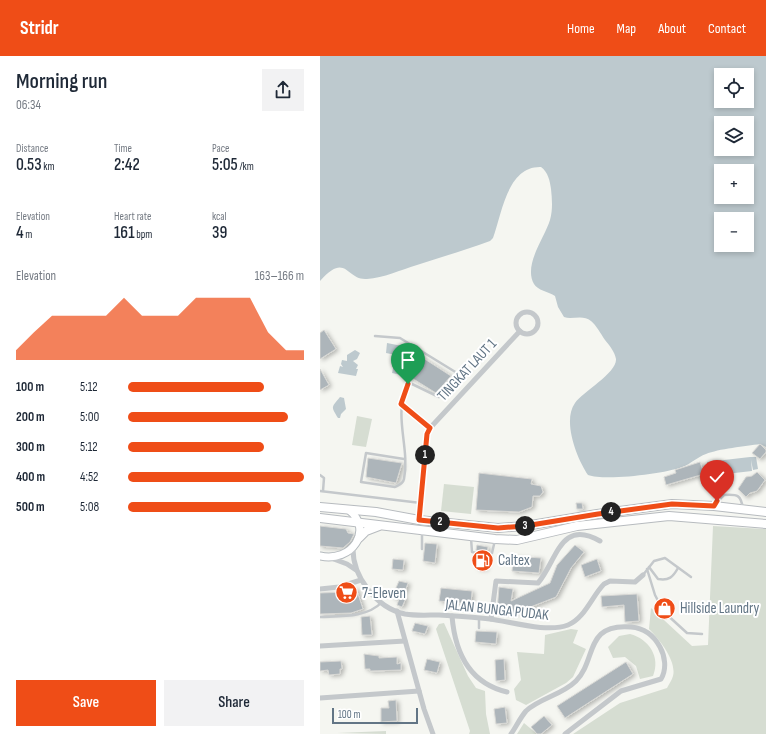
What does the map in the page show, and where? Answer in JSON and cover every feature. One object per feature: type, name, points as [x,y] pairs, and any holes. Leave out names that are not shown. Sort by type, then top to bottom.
[{"type":"main road","points":[[320,507],[376,512],[419,520],[498,528],[525,526],[672,504],[714,506],[766,512]]},
{"type":"main road","points":[[320,518],[495,539],[517,540],[577,526],[669,516],[766,524]]},
{"type":"main road","points":[[359,538],[372,528],[382,525]]},
{"type":"street","points":[[531,312],[536,316],[538,327],[533,332],[526,334],[520,331],[517,321],[520,315],[531,312]]},
{"type":"street","name":"TINGKAT LAUT 1","points":[[430,428],[520,331]]},
{"type":"street","points":[[419,520],[427,434],[430,428]]},
{"type":"street","points":[[331,558],[342,556],[353,547],[359,538],[358,522],[355,515],[349,510]]},
{"type":"street","points":[[491,619],[496,581],[538,583],[560,547],[566,540],[578,535],[587,534],[600,541]]},
{"type":"street","points":[[353,547],[353,559],[356,571]]},
{"type":"street","points":[[320,556],[331,558],[347,564],[356,571]]},
{"type":"street","name":"JALAN BUNGA PUDAK","points":[[356,571],[361,580],[382,602],[397,611],[413,615],[491,619],[556,628],[569,625],[579,617],[604,584],[610,581],[635,582],[643,574]]},
{"type":"street","points":[[320,588],[339,587],[361,580]]},
{"type":"street","points":[[397,611],[419,691],[433,734]]},
{"type":"street","points":[[452,616],[458,646],[472,674],[488,686],[507,692]]},
{"type":"street","points":[[511,734],[530,708],[576,681],[584,667],[594,641],[604,633],[626,627],[640,629],[650,634],[661,648],[664,660],[664,674],[661,678],[620,691],[565,734]]},
{"type":"street","points":[[320,646],[405,641]]},
{"type":"street","points":[[320,698],[419,691]]},
{"type":"lane","points":[[375,336],[400,338],[456,371],[457,374],[439,397],[412,384],[408,384],[401,404],[400,417],[404,459],[404,480],[400,485],[395,487],[361,482],[366,454],[404,459]]},
{"type":"lane","points":[[401,404],[430,428]]},
{"type":"lane","points":[[320,476],[324,478],[321,491],[421,503]]},
{"type":"lane","points":[[714,506],[724,495],[738,496],[741,498],[743,509]]},
{"type":"lane","points":[[422,530],[422,549]]},
{"type":"lane","points":[[472,536],[472,552],[488,556],[492,553],[495,539]]},
{"type":"lane","points":[[643,574],[654,561],[665,558],[692,577]]},
{"type":"lane","points":[[648,568],[658,579],[668,580],[673,577],[678,568]]},
{"type":"lane","points":[[648,568],[655,595],[664,612],[687,633],[702,634]]},
{"type":"lane","points":[[320,617],[356,615],[376,608],[382,602]]},
{"type":"lane","points":[[479,618],[479,628]]},
{"type":"shaded area","points":[[320,56],[766,56],[766,447],[760,444],[711,452],[682,467],[662,472],[620,477],[596,477],[588,475],[572,440],[570,429],[571,411],[579,399],[606,376],[615,364],[616,359],[612,349],[591,321],[581,317],[564,317],[558,307],[555,296],[540,289],[534,284],[531,276],[531,268],[536,251],[550,220],[552,208],[551,186],[547,174],[541,167],[530,169],[520,174],[513,183],[503,205],[493,238],[490,241],[380,277],[367,279],[360,278],[341,268],[336,268],[329,272],[320,281]]},
{"type":"shaded area","points":[[387,343],[407,347],[401,375],[392,373],[396,355],[386,353]]},
{"type":"shaded area","points":[[355,350],[360,353],[357,359],[353,361],[358,365],[356,369],[358,369],[356,376],[338,373],[340,366],[343,367],[341,364],[342,360],[347,361],[347,355]]},
{"type":"shaded area","points":[[340,397],[344,398],[346,409],[341,414],[340,418],[338,418],[333,407]]},
{"type":"shaded area","points":[[357,416],[372,419],[366,447],[352,445]]},
{"type":"shaded area","points":[[756,457],[758,469],[753,470],[751,460],[752,471],[708,476],[707,462]]},
{"type":"shaded area","points":[[444,484],[474,487],[471,514],[441,511]]},
{"type":"shaded area","points":[[713,526],[766,529],[766,734],[573,734],[620,703],[667,688],[673,676],[674,670],[670,657],[658,638],[649,629],[651,608],[692,646],[708,645]]},
{"type":"shaded area","points":[[444,623],[468,676],[476,688],[485,691],[486,714],[490,734],[469,734],[470,731],[436,629],[439,624]]},
{"type":"shaded area","points":[[571,629],[578,630],[573,643],[586,649],[573,677],[566,683],[526,705],[516,700],[514,689],[521,680],[517,652],[544,654],[545,635]]},
{"type":"shaded area","points":[[630,634],[643,640],[652,650],[655,662],[653,676],[640,679],[636,666],[625,657],[613,658],[608,647],[619,636]]},
{"type":"shaded area","points":[[524,723],[537,734],[517,734]]},
{"type":"shaded area","points":[[386,731],[386,734],[337,733]]},
{"type":"building","points":[[324,330],[336,349],[320,359],[320,333]]},
{"type":"building","points":[[420,356],[451,376],[436,393],[407,375]]},
{"type":"building","points":[[320,369],[329,385],[320,390]]},
{"type":"building","points":[[760,444],[766,452],[760,459],[752,453]]},
{"type":"building","points":[[368,458],[402,463],[396,483],[366,477]]},
{"type":"building","points":[[700,462],[704,474],[666,485],[664,477],[676,473],[675,470]]},
{"type":"building","points":[[757,472],[765,480],[757,491],[750,493],[746,497],[738,489],[746,477],[752,476]]},
{"type":"building","points":[[479,473],[532,479],[531,484],[541,486],[543,492],[540,496],[533,496],[532,507],[519,512],[476,510]]},
{"type":"building","points":[[576,503],[582,503],[583,509],[577,509]]},
{"type":"building","points":[[320,526],[346,529],[348,533],[354,534],[350,542],[343,548],[320,546]]},
{"type":"building","points":[[425,543],[437,544],[435,563],[423,561]]},
{"type":"building","points":[[477,545],[488,547],[487,553],[476,550]]},
{"type":"building","points":[[575,545],[584,552],[571,568],[556,597],[515,613],[497,612],[499,587],[513,589],[511,601],[550,583],[557,565]]},
{"type":"building","points":[[476,556],[486,558],[485,569],[477,568],[477,560],[475,560]]},
{"type":"building","points":[[514,556],[541,558],[539,573],[512,571]]},
{"type":"building","points":[[393,559],[404,560],[403,570],[392,569]]},
{"type":"building","points":[[597,559],[601,571],[585,577],[581,565]]},
{"type":"building","points":[[399,581],[408,583],[403,597],[406,598],[402,607],[397,605],[399,599],[392,597]]},
{"type":"building","points":[[356,588],[363,609],[351,613],[320,614],[320,593],[347,592]]},
{"type":"building","points":[[441,588],[472,591],[471,604],[439,601]]},
{"type":"building","points":[[637,594],[639,621],[625,622],[624,605],[602,607],[601,596]]},
{"type":"building","points":[[370,616],[372,635],[362,635],[361,617]]},
{"type":"building","points":[[415,623],[428,626],[425,634],[412,631]]},
{"type":"building","points":[[476,631],[497,632],[496,644],[475,642]]},
{"type":"building","points":[[364,654],[379,656],[379,658],[397,657],[397,664],[401,663],[401,670],[370,671],[370,669],[365,669]]},
{"type":"building","points":[[427,659],[440,662],[437,673],[424,670]]},
{"type":"building","points":[[504,659],[505,680],[496,681],[495,660]]},
{"type":"building","points":[[341,661],[342,669],[340,669],[340,674],[329,675],[328,670],[320,671],[320,662]]},
{"type":"building","points":[[626,662],[633,674],[565,718],[557,706]]},
{"type":"building","points":[[396,700],[397,721],[381,722],[381,708],[389,708],[388,701]]},
{"type":"building","points":[[505,707],[507,723],[496,724],[494,709]]},
{"type":"building","points":[[544,716],[552,725],[541,734],[537,734],[531,727]]},
{"type":"place","name":"Caltex","points":[[482,560]]},
{"type":"place","name":"7-Eleven","points":[[346,593]]},
{"type":"place","name":"Hillside Laundry","points":[[664,608]]},
{"type":"route","points":[[408,384],[403,394],[401,404],[430,428],[427,434],[419,520],[498,528],[525,526],[672,504],[714,506],[717,501]]}]
